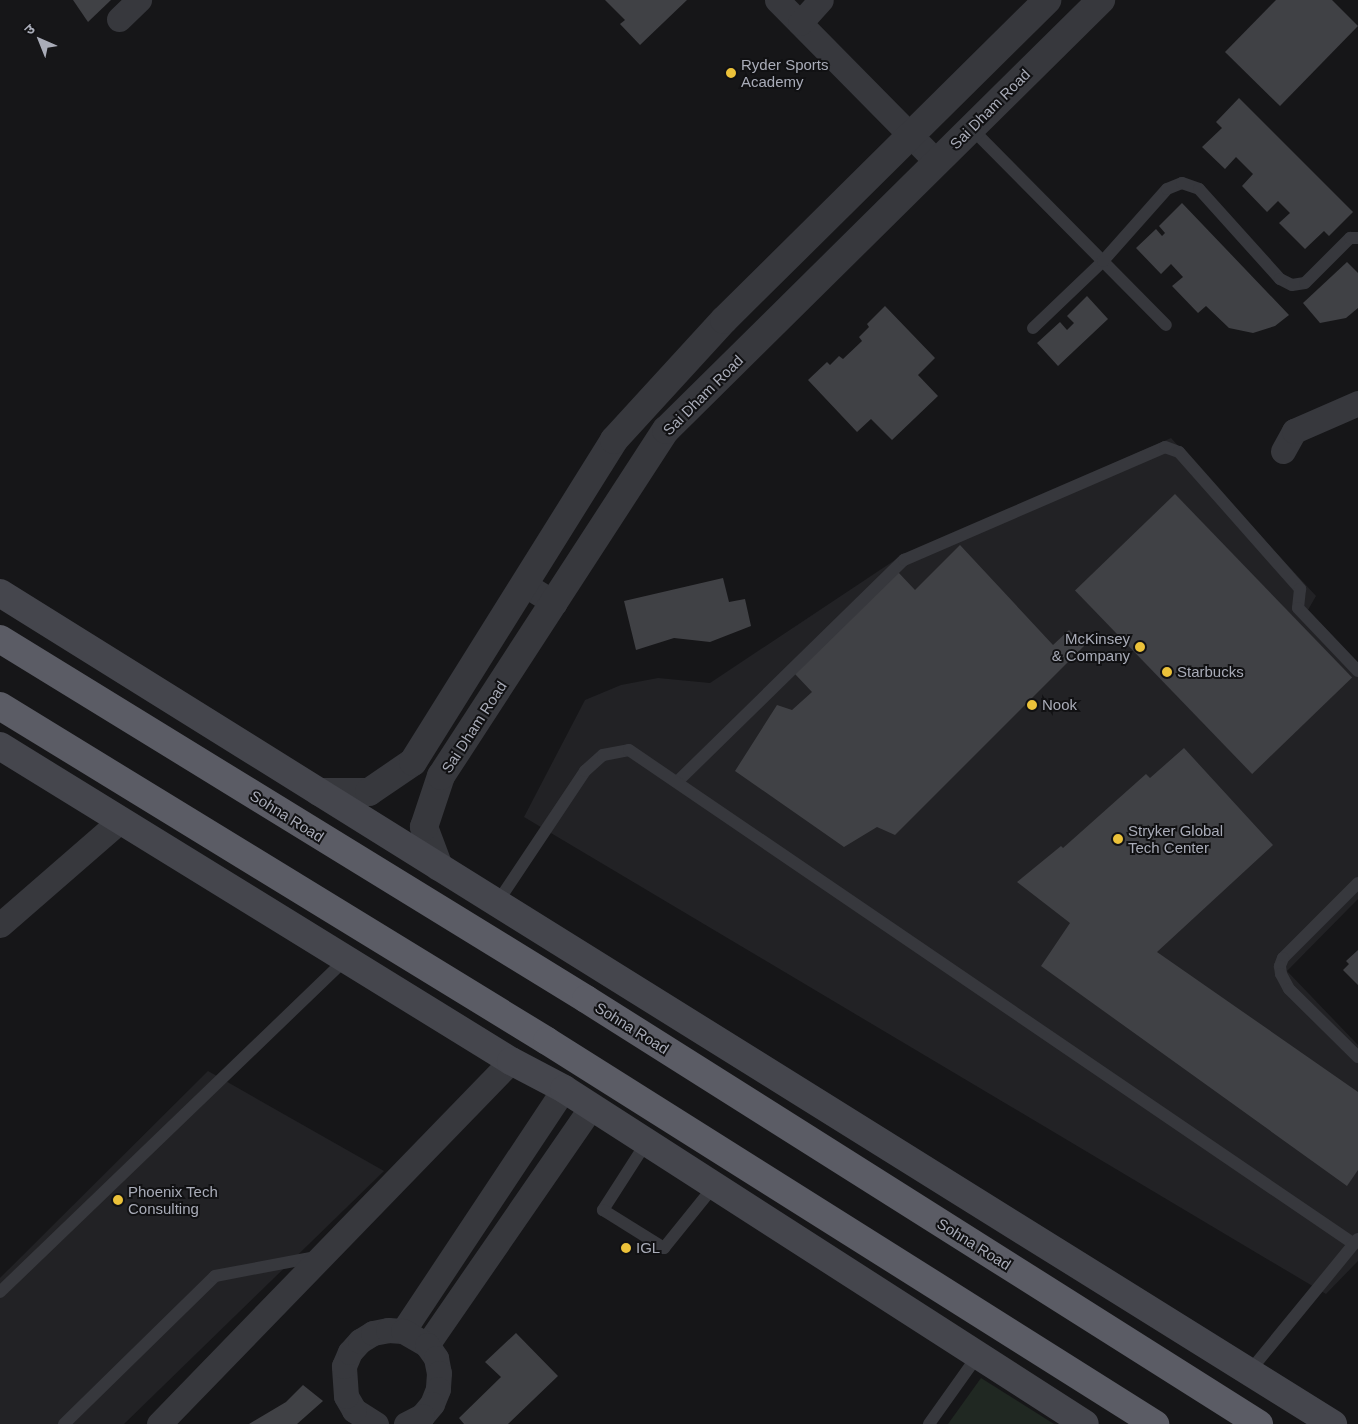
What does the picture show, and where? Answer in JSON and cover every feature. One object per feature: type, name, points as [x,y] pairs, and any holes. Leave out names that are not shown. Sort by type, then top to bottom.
[{"type":"highway","name":"Sohna Road","points":[[0,639],[586,999],[1259,1424]]},
{"type":"highway","points":[[0,706],[556,1046],[1155,1424]]},
{"type":"main road","points":[[0,593],[1333,1424]]},
{"type":"main road","points":[[0,746],[511,1061],[564,1089],[1085,1424]]},
{"type":"street","points":[[119,19],[139,0]]},
{"type":"street","points":[[777,0],[937,162]]},
{"type":"street","points":[[800,23],[821,0]]},
{"type":"street","points":[[319,792],[369,792],[413,762],[614,440],[724,320],[1047,0]]},
{"type":"street","name":"Sai Dham Road","points":[[439,867],[424,827],[441,776],[666,430],[1101,0]]},
{"type":"street","points":[[1283,451],[1294,431],[1358,403]]},
{"type":"street","points":[[524,584],[555,603]]},
{"type":"street","points":[[0,925],[121,820]]},
{"type":"street","points":[[159,1424],[511,1061]]},
{"type":"street","points":[[403,1331],[564,1089]]},
{"type":"street","points":[[427,1345],[592,1107]]},
{"type":"street","points":[[368,1423],[346,1396],[343,1374],[350,1352],[373,1333],[403,1331],[427,1345],[436,1358],[438,1389],[432,1404],[422,1416],[407,1424]]},
{"type":"lane","points":[[971,128],[1166,326]]},
{"type":"lane","points":[[1033,328],[1103,261],[1167,190],[1182,183],[1199,189],[1280,279],[1292,284],[1305,283],[1350,238],[1358,238]]},
{"type":"lane","points":[[677,782],[904,560],[1153,450],[1165,447],[1179,452],[1300,589],[1298,608],[1358,671]]},
{"type":"lane","points":[[497,903],[585,771],[604,755],[629,750],[1356,1241],[1249,1372]]},
{"type":"lane","points":[[1358,883],[1282,958],[1280,966],[1281,974],[1290,989],[1358,1057]]},
{"type":"lane","points":[[0,1292],[346,959]]},
{"type":"lane","points":[[646,1143],[602,1210],[664,1248],[714,1186]]},
{"type":"lane","points":[[64,1424],[215,1276],[321,1256]]},
{"type":"lane","points":[[929,1424],[978,1355]]},
{"type":"shaded area","points":[[1171,438],[1316,596],[1308,610],[1358,663],[1358,899],[1287,971],[1358,1045],[1358,1261],[1326,1294],[524,817],[585,700],[621,685],[658,678],[710,683],[898,558]]},
{"type":"shaded area","points":[[208,1071],[384,1171],[124,1424],[0,1424],[0,1278]]},
{"type":"shaded area","points":[[981,1378],[1054,1424],[948,1424]]},
{"type":"building","points":[[73,0],[111,0],[88,22]]},
{"type":"building","points":[[605,0],[687,0],[640,45],[620,24],[625,20]]},
{"type":"building","points":[[1276,0],[1332,0],[1358,26],[1280,106],[1225,52]]},
{"type":"building","points":[[1239,98],[1353,212],[1329,236],[1324,231],[1305,249],[1279,223],[1290,213],[1278,201],[1267,212],[1242,186],[1253,174],[1236,157],[1225,169],[1202,147],[1222,128],[1216,122]]},
{"type":"building","points":[[1182,203],[1289,315],[1275,326],[1253,333],[1229,328],[1206,306],[1198,313],[1172,286],[1183,277],[1171,264],[1161,274],[1136,248],[1156,229],[1162,236],[1165,233],[1159,226]]},
{"type":"building","points":[[1347,262],[1358,273],[1358,308],[1346,318],[1320,323],[1303,303]]},
{"type":"building","points":[[1087,296],[1108,319],[1058,366],[1037,343],[1060,322],[1067,330],[1074,323],[1067,316]]},
{"type":"building","points":[[885,306],[935,358],[918,375],[938,396],[892,440],[871,419],[857,432],[808,380],[827,362],[830,365],[839,356],[843,359],[862,341],[859,337],[869,327],[867,324]]},
{"type":"building","points":[[1175,494],[1352,677],[1252,774],[1075,591]]},
{"type":"building","points":[[960,545],[1053,645],[1069,630],[1084,646],[895,835],[877,827],[844,847],[735,771],[777,705],[792,710],[812,692],[795,674],[898,572],[915,590]]},
{"type":"building","points":[[723,578],[729,602],[745,599],[751,626],[710,642],[674,638],[636,650],[624,601]]},
{"type":"building","points":[[1184,748],[1273,845],[1157,952],[1358,1092],[1358,1170],[1347,1186],[1041,966],[1070,923],[1017,882],[1061,846],[1063,848],[1146,774],[1150,778]]},
{"type":"building","points":[[1358,950],[1358,985],[1343,970],[1349,964],[1346,961]]},
{"type":"building","points":[[516,1333],[558,1376],[508,1424],[464,1424],[459,1418],[501,1377],[485,1362]]},
{"type":"building","points":[[303,1385],[323,1401],[297,1424],[249,1424],[286,1402]]},
{"type":"place","name":"Ryder Sports Academy","points":[[731,73]]},
{"type":"place","name":"McKinsey & Company","points":[[1140,647]]},
{"type":"place","name":"Starbucks","points":[[1167,672]]},
{"type":"place","name":"Nook","points":[[1032,705]]},
{"type":"place","name":"Stryker Global Tech Center","points":[[1118,839]]},
{"type":"place","name":"Phoenix Tech Consulting","points":[[118,1200]]},
{"type":"place","name":"IGL","points":[[626,1248]]}]
